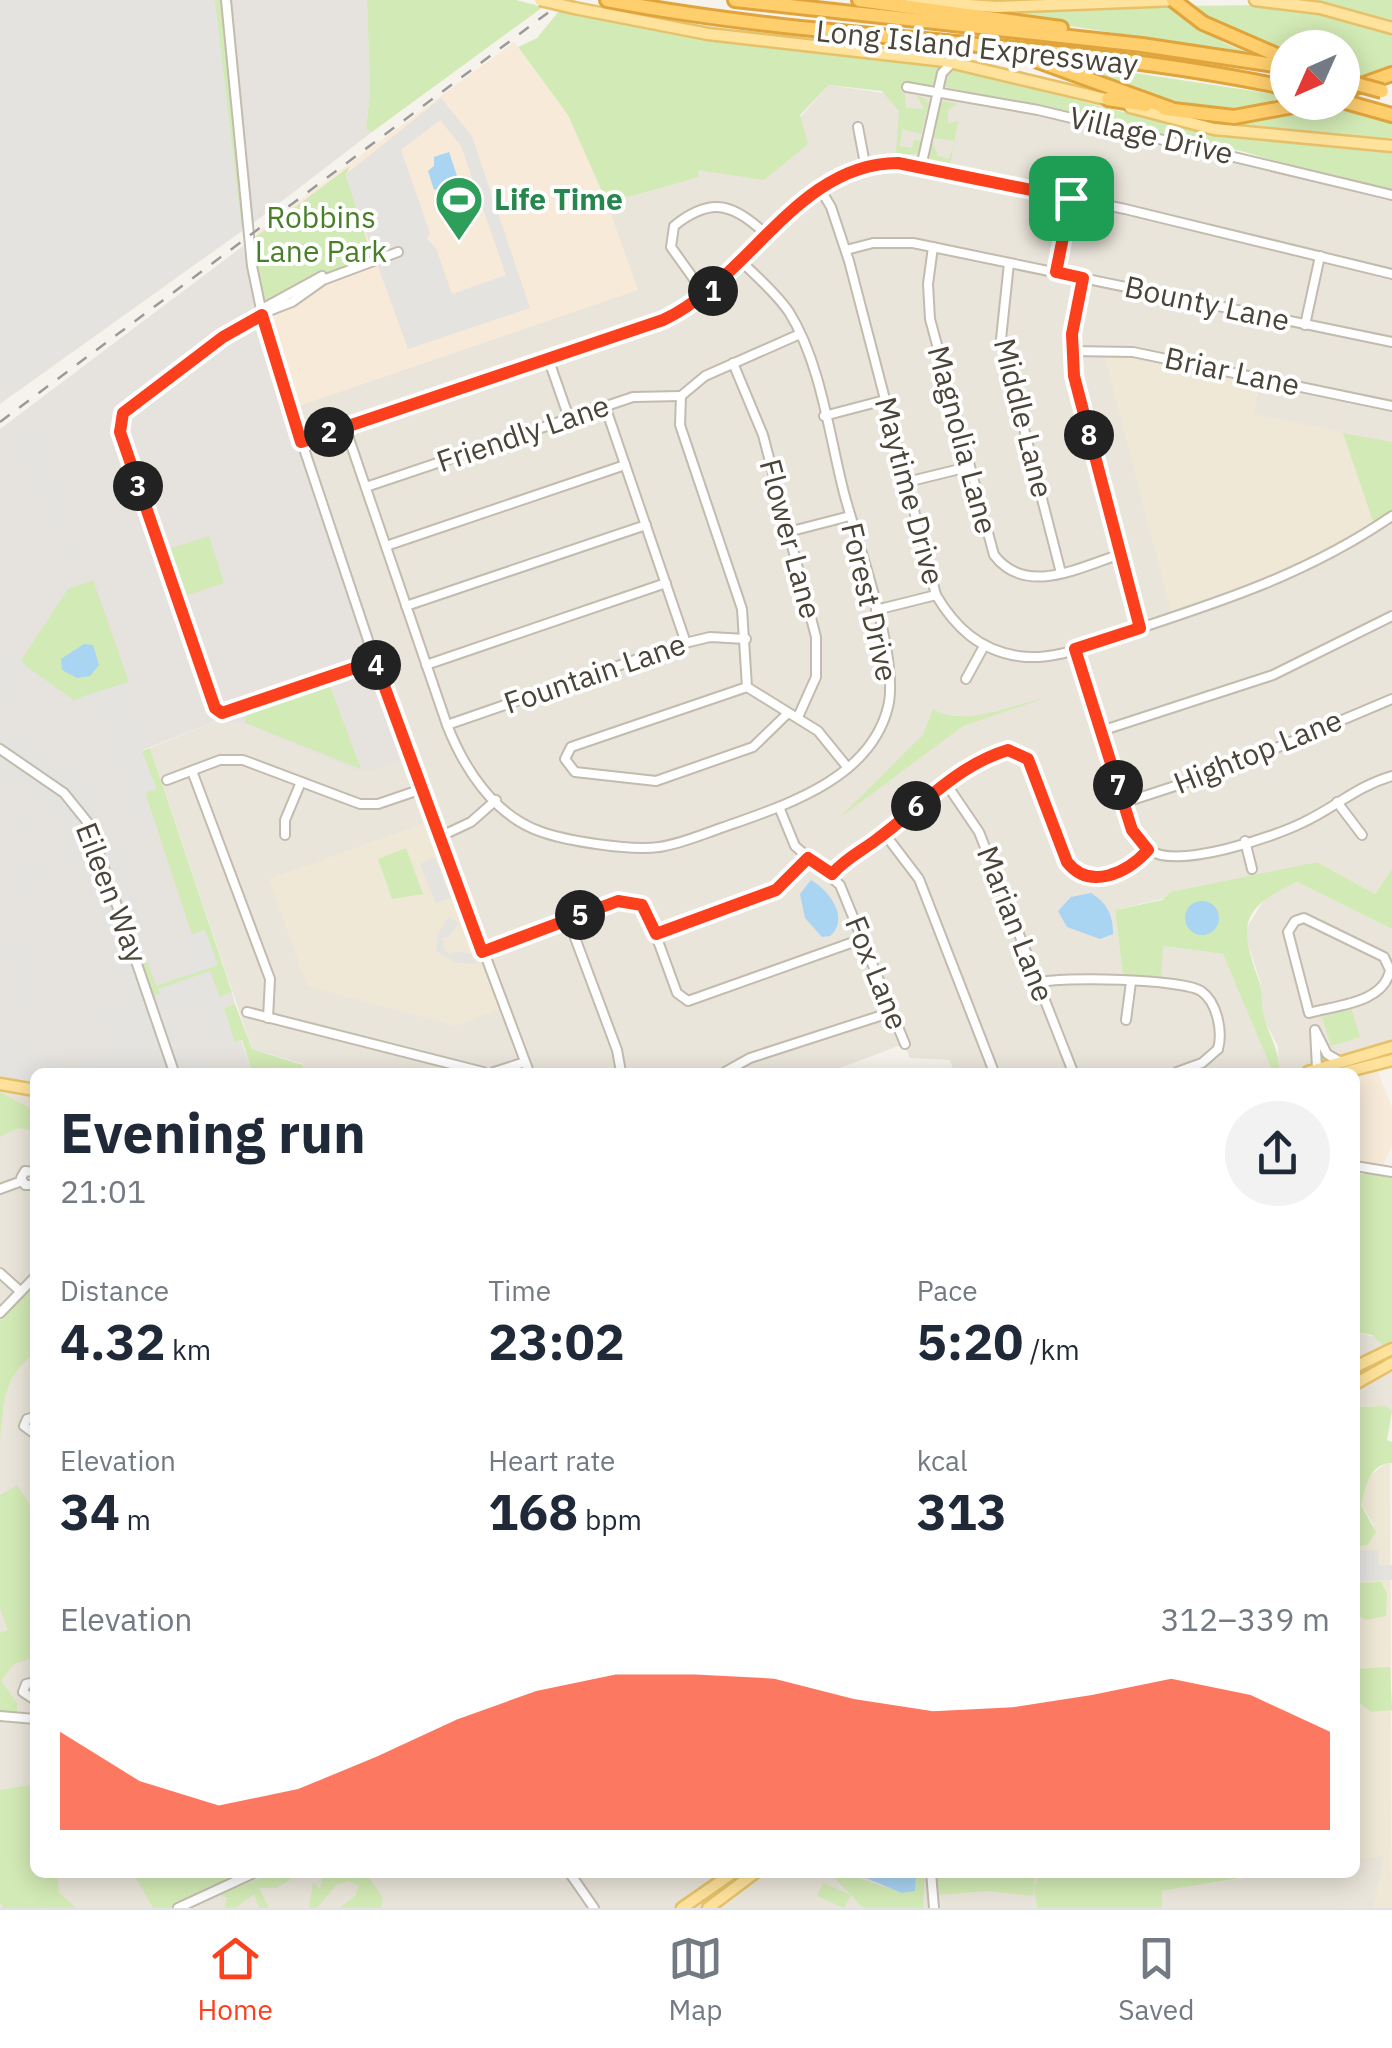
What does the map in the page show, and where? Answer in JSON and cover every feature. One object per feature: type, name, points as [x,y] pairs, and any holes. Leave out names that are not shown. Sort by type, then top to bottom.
[{"type":"highway","name":"Long Island Expressway","points":[[607,0],[722,19],[1176,70],[1270,85]]},
{"type":"highway","name":"Long Island Expressway","points":[[735,0],[1142,45],[1270,65]]},
{"type":"highway","points":[[859,0],[965,12],[1142,45]]},
{"type":"highway","points":[[1176,0],[1202,23],[1270,54]]},
{"type":"highway","points":[[962,46],[1070,70],[1171,110]]},
{"type":"highway","points":[[1360,81],[1392,74]]},
{"type":"highway","points":[[1360,87],[1387,92]]},
{"type":"highway","points":[[1108,99],[1234,118],[1270,111]]},
{"type":"highway","points":[[1360,106],[1392,115]]},
{"type":"main road","points":[[540,0],[708,34],[953,62],[1214,129],[1392,146]]},
{"type":"main road","points":[[895,0],[996,7],[1176,0]]},
{"type":"main road","points":[[1255,0],[1320,8],[1392,28]]},
{"type":"main road","points":[[1318,1068],[1392,1046]]},
{"type":"main road","points":[[1360,1068],[1392,1060]]},
{"type":"main road","points":[[0,1084],[30,1089]]},
{"type":"main road","points":[[1360,1364],[1392,1349]]},
{"type":"main road","points":[[1360,1381],[1392,1363]]},
{"type":"main road","points":[[682,1908],[726,1878]]},
{"type":"main road","points":[[708,1908],[749,1878]]},
{"type":"main road","points":[[716,1886],[724,1898]]},
{"type":"street","points":[[226,0],[261,313],[375,661],[528,1068]]},
{"type":"street","points":[[921,167],[942,73],[953,62]]},
{"type":"street","name":"Village Drive","points":[[908,87],[1254,159],[1392,195]]},
{"type":"street","points":[[858,127],[865,164]]},
{"type":"street","points":[[301,442],[663,320],[706,296],[820,187],[865,164],[921,167],[1071,198],[1392,274]]},
{"type":"street","name":"Maytime Drive","points":[[820,187],[846,250],[936,595],[958,626],[984,646]]},
{"type":"street","points":[[1056,272],[1071,198]]},
{"type":"street","points":[[706,296],[675,256],[667,230],[683,219],[726,206],[740,212],[768,236]]},
{"type":"street","name":"Bounty Lane","points":[[846,250],[888,242],[933,247],[1392,342]]},
{"type":"street","name":"Magnolia Lane","points":[[933,247],[928,284],[930,319],[990,548],[1000,562],[1028,577],[1061,572],[1120,554]]},
{"type":"street","points":[[261,313],[292,302],[323,280],[398,252],[308,282],[230,332],[128,408],[120,419],[120,432],[218,712],[375,661]]},
{"type":"street","points":[[1305,325],[1320,256]]},
{"type":"street","name":"Forest Drive","points":[[345,427],[447,725],[470,776],[496,800],[542,832],[644,848],[669,845],[779,807],[848,768],[876,737],[889,703],[890,668],[800,334],[782,303],[742,262]]},
{"type":"street","name":"Middle Lane","points":[[1009,262],[1000,339],[1061,572]]},
{"type":"street","points":[[1083,278],[1071,351],[1140,628]]},
{"type":"street","points":[[800,334],[698,379],[681,396],[680,424],[742,609],[747,688],[787,714],[798,716],[829,742],[848,768]]},
{"type":"street","name":"Briar Lane","points":[[1071,351],[1133,352],[1392,406]]},
{"type":"street","points":[[548,358],[569,418]]},
{"type":"street","name":"Flower Lane","points":[[733,363],[758,420],[818,651],[816,677],[798,716]]},
{"type":"street","name":"Friendly Lane","points":[[366,487],[643,395],[681,396]]},
{"type":"street","points":[[824,416],[885,400]]},
{"type":"street","points":[[605,406],[686,643]]},
{"type":"street","points":[[386,546],[626,465]]},
{"type":"street","points":[[908,482],[968,467]]},
{"type":"street","points":[[788,532],[850,516]]},
{"type":"street","points":[[966,678],[984,646],[1028,657],[1075,649],[1296,574],[1392,516]]},
{"type":"street","points":[[406,606],[646,525]]},
{"type":"street","points":[[426,665],[666,583]]},
{"type":"street","points":[[876,610],[936,595]]},
{"type":"street","points":[[1102,731],[1273,675],[1392,616]]},
{"type":"street","name":"Fountain Lane","points":[[447,725],[686,643],[710,637],[746,639]]},
{"type":"street","points":[[1075,649],[1132,830],[1148,850],[1183,858],[1244,842],[1302,824],[1359,786],[1392,776]]},
{"type":"street","points":[[747,688],[571,747],[565,757],[568,766],[592,774],[656,780],[758,745],[787,714]]},
{"type":"street","name":"Hightop Lane","points":[[1123,803],[1224,770],[1392,699]]},
{"type":"street","points":[[779,807],[795,846],[832,874],[845,859],[884,833],[945,782],[996,754],[1020,747],[1032,766],[1073,870],[1098,878],[1128,868],[1148,850]]},
{"type":"street","name":"Eileen Way","points":[[0,749],[64,793],[88,824],[173,1068]]},
{"type":"street","points":[[167,780],[220,760],[244,760],[368,805],[422,789]]},
{"type":"street","points":[[192,771],[270,979],[268,1018]]},
{"type":"street","points":[[285,835],[285,820],[301,782]]},
{"type":"street","name":"Marian Lane","points":[[945,782],[973,819],[1071,1068]]},
{"type":"street","points":[[439,837],[471,822],[496,800]]},
{"type":"street","points":[[1337,802],[1362,834]]},
{"type":"street","points":[[884,833],[918,879],[992,1068]]},
{"type":"street","points":[[1244,842],[1252,869]]},
{"type":"street","points":[[656,934],[776,890],[808,858]]},
{"type":"street","name":"Fox Lane","points":[[832,874],[905,1044]]},
{"type":"street","points":[[482,952],[618,901],[640,904],[656,934],[677,993],[686,1000],[862,939]]},
{"type":"street","points":[[1309,1013],[1380,992],[1390,970],[1376,951],[1304,918],[1295,921],[1288,932],[1309,1013],[1315,1030],[1327,1054],[1339,1061]]},
{"type":"street","points":[[568,920],[620,1068]]},
{"type":"street","points":[[1038,983],[1058,977],[1199,990],[1214,1010],[1220,1050],[1189,1068]]},
{"type":"street","points":[[1126,1020],[1131,982]]},
{"type":"street","points":[[247,1012],[455,1068]]},
{"type":"street","points":[[732,1068],[750,1058],[892,1012]]},
{"type":"street","points":[[1312,1068],[1315,1030]]},
{"type":"street","points":[[507,1068],[526,1062]]},
{"type":"street","points":[[1360,1167],[1392,1172]]},
{"type":"street","points":[[0,1189],[22,1180],[25,1171],[30,1172]]},
{"type":"street","points":[[22,1180],[30,1186]]},
{"type":"street","points":[[0,1273],[20,1291]]},
{"type":"street","points":[[0,1313],[30,1282]]},
{"type":"street","points":[[0,1716],[30,1719]]},
{"type":"street","points":[[178,1908],[243,1878]]},
{"type":"street","points":[[574,1878],[594,1908]]},
{"type":"street","points":[[932,1878],[934,1908]]},
{"type":"shaded area","points":[[0,0],[367,0],[370,92],[366,128],[372,132],[248,227],[228,30],[242,231],[0,404]]},
{"type":"shaded area","points":[[0,0],[215,0],[242,229],[0,400]]},
{"type":"shaded area","points":[[514,42],[568,115],[607,203],[638,290],[289,409],[270,345],[249,238]]},
{"type":"shaded area","points":[[829,85],[884,93],[904,87],[962,96],[1392,195],[1392,869],[1375,894],[1317,862],[1115,910],[1123,977],[1163,946],[1223,954],[1273,1068],[953,1068],[950,1060],[910,1058],[904,1044],[840,1068],[304,1068],[303,1064],[252,1049],[150,748],[218,720],[249,725],[289,409],[637,290],[607,203],[698,177],[697,169],[749,174]]},
{"type":"shaded area","points":[[441,98],[472,136],[530,308],[408,349],[345,175]],"holes":[[[440,120],[461,146],[506,275],[452,294],[436,248],[427,239],[430,233],[401,150]]]},
{"type":"shaded area","points":[[243,246],[266,330],[410,757],[376,770],[358,771],[249,725],[218,720],[143,750],[156,789],[145,793],[192,934],[218,965],[220,996],[232,992],[235,1004],[224,1008],[234,1042],[241,1040],[251,1068],[30,1068],[30,1073],[0,1078],[0,429]]},
{"type":"shaded area","points":[[1104,354],[1260,382],[1254,414],[1343,432],[1374,524],[1270,581],[1172,616]]},
{"type":"shaded area","points":[[37,412],[72,517],[65,520],[83,566],[75,571],[28,483],[31,480],[0,439]]},
{"type":"shaded area","points":[[0,634],[28,668],[0,715],[0,681],[7,671],[0,666]]},
{"type":"shaded area","points":[[129,682],[149,745],[141,749],[156,789],[145,793],[157,828],[140,834],[110,759],[103,761],[101,757],[115,733],[98,721],[92,728],[85,722],[90,714],[81,697]]},
{"type":"shaded area","points":[[0,719],[68,765],[90,774],[103,809],[85,816],[99,847],[119,843],[153,948],[135,954],[151,999],[160,993],[158,989],[210,971],[233,1037],[215,1043],[201,1001],[174,1012],[189,1054],[197,1051],[202,1068],[176,1068],[173,1059],[149,1068],[84,1068],[89,1056],[106,1056],[113,1033],[93,1026],[95,1011],[128,998],[80,858],[39,873],[45,892],[16,902],[6,871],[66,850],[64,843],[72,836],[44,805],[26,822],[31,827],[7,848],[2,841],[31,795],[0,774]]},
{"type":"shaded area","points":[[433,820],[504,1007],[456,1026],[307,986],[269,879]]},
{"type":"shaded area","points":[[435,857],[451,898],[436,903],[420,864]]},
{"type":"shaded area","points":[[1297,882],[1392,929],[1392,1043],[1348,1053],[1309,1068],[1279,1068],[1278,1046],[1263,1018],[1261,984],[1244,932],[1267,895]]},
{"type":"shaded area","points":[[448,918],[459,922],[449,937],[442,938],[444,950],[450,955],[455,951],[471,954],[477,964],[457,963],[436,951],[438,934]]},
{"type":"shaded area","points":[[205,930],[218,965],[189,975],[176,940]]},
{"type":"shaded area","points":[[27,934],[40,975],[43,1009],[4,1006],[8,961],[0,959],[0,936]]},
{"type":"shaded area","points":[[0,1041],[46,1045],[48,1057],[67,1068],[30,1068],[30,1088],[0,1083]]},
{"type":"shaded area","points":[[1377,1070],[1392,1108],[1392,1145],[1381,1169],[1360,1167],[1360,1075]]},
{"type":"shaded area","points":[[0,1087],[30,1090],[30,1878],[1039,1878],[1035,1886],[1037,1908],[0,1908]]},
{"type":"shaded area","points":[[1360,1333],[1392,1341],[1392,1411],[1386,1406],[1360,1407]]},
{"type":"shaded area","points":[[1390,1461],[1392,1908],[1374,1908],[1385,1855],[1360,1859],[1360,1546],[1367,1545],[1374,1525],[1361,1504],[1368,1477]]},
{"type":"shaded area","points":[[1378,1550],[1379,1565],[1392,1565],[1392,1580],[1360,1581],[1360,1551]]},
{"type":"shaded area","points":[[1385,1855],[1374,1908],[1162,1908],[1161,1891],[1245,1878],[1360,1878],[1360,1859]]},
{"type":"green space","points":[[192,0],[225,0],[248,223],[221,242]]},
{"type":"green space","points":[[367,0],[516,0],[543,7],[372,132],[366,129],[370,92]]},
{"type":"green space","points":[[1302,0],[1392,0],[1392,24]]},
{"type":"green space","points":[[574,4],[721,28],[909,49],[720,31]]},
{"type":"green space","points":[[1258,5],[1319,13],[1392,35],[1392,71],[1372,79],[1360,76],[1360,30],[1270,30],[1270,50],[1239,39],[1184,6]]},
{"type":"green space","points":[[1174,6],[1224,43],[1254,55],[968,10],[1040,12]]},
{"type":"green space","points":[[559,11],[680,36],[943,66],[933,85],[904,87],[906,108],[924,109],[916,95],[929,100],[924,100],[929,102],[921,134],[902,129],[900,146],[912,148],[914,140],[923,141],[920,154],[896,154],[899,111],[882,91],[829,85],[800,115],[808,144],[764,180],[698,170],[699,177],[607,203],[568,115],[518,47],[537,38]]},
{"type":"green space","points":[[1081,65],[1270,93],[1270,108],[1257,113],[1186,110],[1075,68]]},
{"type":"green space","points":[[955,68],[1195,131],[1392,151],[1392,195],[1245,152],[945,87],[947,70]]},
{"type":"green space","points":[[939,103],[957,104],[948,110],[948,124],[958,121],[954,141],[933,138]]},
{"type":"green space","points":[[1360,114],[1392,123],[1392,142],[1221,127],[1178,115],[1234,120],[1360,120]]},
{"type":"green space","points":[[932,142],[938,156],[949,159],[954,145],[950,165],[932,161]]},
{"type":"green space","name":"Robbins Lane Park","points":[[350,166],[346,175],[372,257],[307,280],[288,295],[260,307],[250,241]]},
{"type":"green space","points":[[1343,433],[1392,442],[1392,511],[1374,524]]},
{"type":"green space","points":[[209,536],[224,583],[184,596],[169,549]]},
{"type":"green space","points":[[93,580],[129,682],[74,700],[20,662],[68,589]]},
{"type":"green space","points":[[329,684],[361,769],[245,723],[247,712]]},
{"type":"green space","points":[[1045,698],[963,726],[838,819],[923,735],[933,709],[973,716]]},
{"type":"green space","points":[[150,748],[232,992],[220,997],[210,972],[150,1000],[137,961],[146,958],[156,986],[217,965],[192,935],[145,793],[156,788],[142,751]]},
{"type":"green space","points":[[406,848],[423,894],[392,899],[378,859]]},
{"type":"green space","points":[[1317,862],[1375,894],[1392,869],[1392,929],[1297,882],[1254,910],[1247,932],[1248,946],[1277,1056],[1278,1068],[1271,1068],[1223,954],[1163,946],[1161,980],[1123,977],[1115,910],[1162,900],[1171,892]]},
{"type":"green space","points":[[235,1004],[252,1049],[303,1068],[251,1068],[242,1040],[234,1042],[224,1008]]},
{"type":"green space","points":[[1351,1008],[1360,1037],[1331,1046],[1322,1017]]},
{"type":"green space","points":[[0,1092],[30,1108],[30,1130],[18,1128],[0,1137]]},
{"type":"green space","points":[[1360,1174],[1392,1178],[1392,1341],[1383,1345],[1372,1335],[1360,1333]]},
{"type":"green space","points":[[30,1290],[30,1357],[10,1382],[0,1440],[0,1321]]},
{"type":"green space","points":[[1386,1406],[1392,1411],[1387,1440],[1392,1442],[1392,1463],[1374,1471],[1367,1483],[1361,1505],[1376,1532],[1367,1545],[1360,1546],[1360,1407]]},
{"type":"green space","points":[[17,1485],[30,1506],[30,1659],[14,1664],[1,1681],[17,1703],[17,1712],[0,1711],[0,1633],[8,1630],[0,1609],[0,1495]]},
{"type":"green space","points":[[1381,1582],[1387,1594],[1386,1616],[1366,1620],[1360,1616],[1360,1583]]},
{"type":"green space","points":[[1390,1667],[1392,1710],[1371,1712],[1360,1703],[1360,1669]]},
{"type":"green space","points":[[30,1785],[30,1878],[58,1878],[59,1893],[76,1908],[3,1908],[0,1790]]},
{"type":"green space","points":[[136,1878],[249,1878],[232,1889],[262,1878],[292,1878],[277,1888],[259,1888],[269,1908],[259,1908],[254,1894],[236,1908],[224,1908],[227,1898],[219,1894],[224,1890],[176,1908],[153,1908]]},
{"type":"green space","points":[[322,1878],[369,1878],[383,1898],[381,1908],[340,1908],[355,1896],[359,1886],[349,1881],[336,1885],[317,1908],[309,1908],[313,1882],[320,1889]]},
{"type":"green space","points":[[835,1878],[859,1878],[915,1891],[916,1878],[925,1878],[923,1908],[863,1908]]},
{"type":"green space","points":[[937,1878],[1035,1878],[1034,1886],[1039,1878],[1241,1878],[1162,1891],[1162,1908],[1037,1908],[1034,1887],[1033,1896],[987,1891],[939,1895]]},
{"type":"green space","points":[[823,1883],[851,1895],[844,1908],[817,1896]]},
{"type":"water","points":[[449,152],[459,182],[434,190],[428,171],[434,166],[434,157]]},
{"type":"water","points":[[84,644],[93,645],[99,665],[90,676],[77,678],[62,670],[61,659]]},
{"type":"water","points":[[811,880],[825,891],[838,914],[836,929],[830,936],[822,937],[805,918],[800,894]]},
{"type":"water","points":[[1091,893],[1105,905],[1112,921],[1113,934],[1100,939],[1067,927],[1058,911],[1071,897]]},
{"type":"water","points":[[1202,901],[1214,906],[1219,918],[1214,930],[1202,935],[1190,930],[1185,918],[1190,906]]},
{"type":"water","points":[[866,1878],[916,1878],[915,1891],[902,1893]]},
{"type":"railway","points":[[0,422],[565,0]]},
{"type":"place","name":"Life Time","points":[[459,242]]},
{"type":"route","points":[[898,163],[1071,198],[1056,272],[1083,278],[1072,334],[1074,376],[1140,628],[1075,649],[1132,830],[1148,850],[1128,868],[1098,878],[1087,878],[1073,870],[1064,856],[1032,766],[1024,754],[1008,750],[952,777],[873,842],[845,859],[832,874],[808,858],[776,890],[656,934],[646,908],[618,901],[482,952],[375,661],[222,713],[215,708],[119,426],[128,408],[251,318],[262,315],[301,442],[689,308],[717,288],[820,187],[865,164],[898,163]]}]
